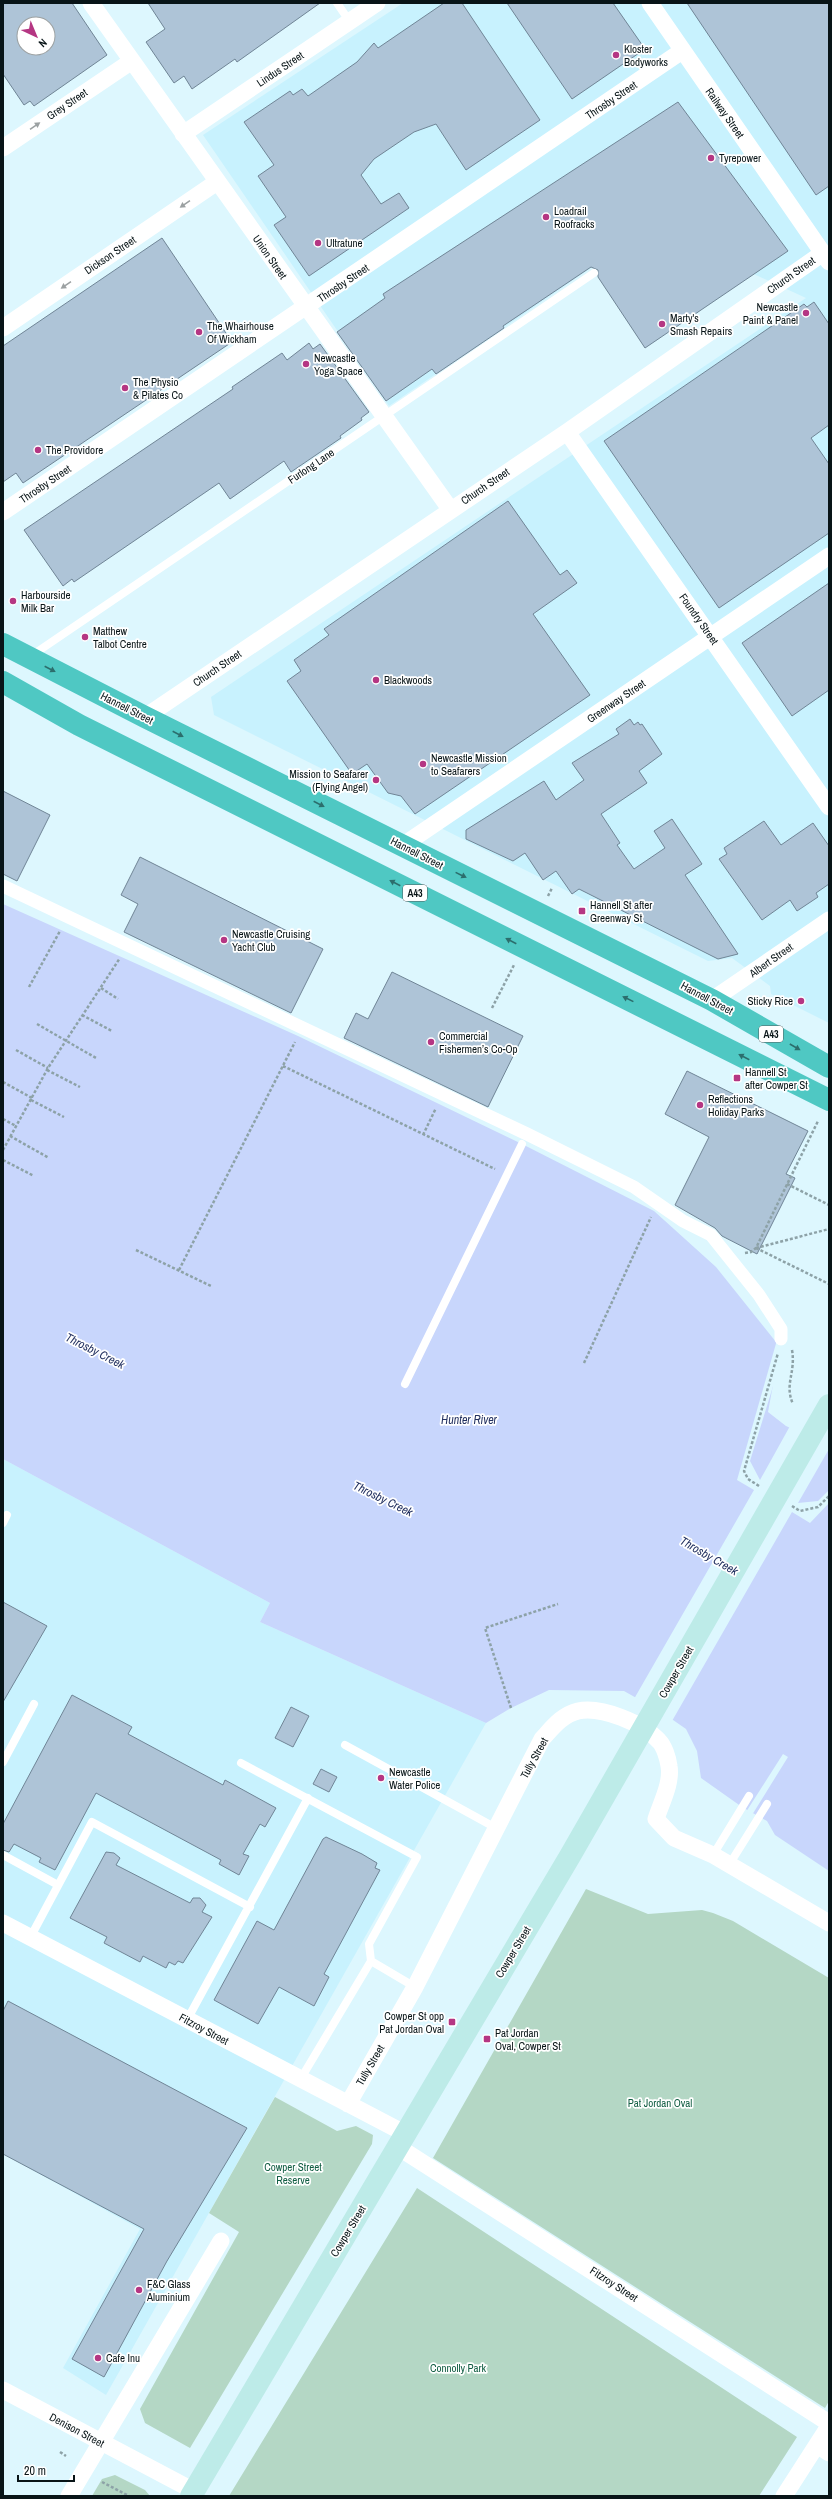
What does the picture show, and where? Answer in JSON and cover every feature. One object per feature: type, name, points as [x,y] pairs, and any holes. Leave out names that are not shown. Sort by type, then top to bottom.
[{"type":"highway","name":"Hannell Street","points":[[3,644],[145,717],[712,1000],[829,1067]]},
{"type":"highway","name":"A43","points":[[3,682],[86,729],[829,1100]]},
{"type":"main road","name":"Cowper Street","points":[[193,2494],[570,1856],[829,1404]]},
{"type":"street","name":"Union Street","points":[[91,3],[383,417],[450,509]]},
{"type":"street","name":"Lindus Street","points":[[184,134],[377,3]]},
{"type":"street","name":"Railway Street","points":[[650,3],[826,257]]},
{"type":"street","name":"Throsby Street","points":[[3,512],[306,308],[682,51]]},
{"type":"street","name":"Grey Street","points":[[3,148],[132,61]]},
{"type":"street","name":"Dickson Street","points":[[3,328],[217,182]]},
{"type":"street","name":"Church Street","points":[[145,717],[450,509],[826,257]]},
{"type":"street","name":"Foundry Street","points":[[567,432],[711,636],[829,807]]},
{"type":"street","name":"Greenway Street","points":[[402,846],[829,556]]},
{"type":"street","points":[[3,886],[520,1130],[634,1187],[683,1221],[711,1235],[759,1296],[781,1334]]},
{"type":"street","name":"Albert Street","points":[[712,1000],[829,920]]},
{"type":"street","name":"Tully Street","points":[[348,2104],[415,1987],[542,1739],[561,1719],[577,1711],[595,1710],[613,1714],[648,1732],[660,1741],[669,1767],[668,1782],[656,1819],[674,1838],[713,1855],[829,1923]]},
{"type":"street","name":"Fitzroy Street","points":[[3,1923],[348,2104],[829,2422]]},
{"type":"street","points":[[69,2496],[221,2241]]},
{"type":"street","name":"Denison Street","points":[[3,2390],[101,2442],[193,2494]]},
{"type":"street","points":[[784,2496],[823,2448],[829,2426]]},
{"type":"lane","points":[[337,3],[350,22]]},
{"type":"lane","name":"Furlong Lane","points":[[28,658],[594,272]]},
{"type":"lane","points":[[405,1384],[508,1176],[522,1144]]},
{"type":"lane","points":[[3,1523],[7,1515]]},
{"type":"lane","points":[[3,1762],[34,1704]]},
{"type":"lane","points":[[345,1745],[496,1828]]},
{"type":"lane","points":[[241,1763],[417,1857],[369,1944],[371,1961],[300,2080]]},
{"type":"lane","points":[[713,1855],[749,1796]]},
{"type":"lane","points":[[187,2020],[250,1907],[308,1798]]},
{"type":"lane","points":[[729,1865],[767,1804]]},
{"type":"lane","points":[[30,1938],[92,1822],[250,1907]]},
{"type":"lane","points":[[3,1855],[58,1885]]},
{"type":"lane","points":[[371,1961],[415,1987]]},
{"type":"path","points":[[30,987],[68,916]]},
{"type":"path","points":[[3,1150],[65,1041],[120,958]]},
{"type":"path","points":[[492,1008],[511,970]]},
{"type":"path","points":[[101,988],[118,999]]},
{"type":"path","points":[[82,1015],[112,1031]]},
{"type":"path","points":[[37,1024],[96,1058]]},
{"type":"path","points":[[179,1270],[298,1036]]},
{"type":"path","points":[[16,1050],[80,1088]]},
{"type":"path","points":[[283,1066],[508,1176]]},
{"type":"path","points":[[3,1082],[64,1117]]},
{"type":"path","points":[[423,1135],[438,1104]]},
{"type":"path","points":[[3,1119],[16,1126]]},
{"type":"path","points":[[756,1248],[818,1121]]},
{"type":"path","points":[[10,1136],[49,1158]]},
{"type":"path","points":[[3,1160],[34,1176]]},
{"type":"path","points":[[787,1184],[829,1204]]},
{"type":"path","points":[[584,1363],[654,1211]]},
{"type":"path","points":[[756,1248],[829,1229]]},
{"type":"path","points":[[756,1248],[829,1284]]},
{"type":"path","points":[[136,1250],[211,1286]]},
{"type":"path","points":[[761,1487],[748,1479],[744,1471],[781,1334],[790,1342],[794,1363],[788,1393],[793,1404]]},
{"type":"path","points":[[787,1503],[800,1511],[818,1507],[829,1496]]},
{"type":"path","points":[[511,1708],[485,1628],[558,1604]]},
{"type":"path","points":[[60,2452],[66,2456]]},
{"type":"path","points":[[102,2482],[129,2496]]},
{"type":"shaded area","points":[[403,3],[829,3],[829,1023],[771,994],[770,986],[732,958],[708,961],[214,715],[211,697],[806,298],[651,227],[389,406],[203,135]]},
{"type":"shaded area","points":[[3,1459],[270,1603],[260,1622],[486,1723],[106,2395],[63,2368],[140,2229],[3,2154]]},
{"type":"green space","name":"Pat Jordan Oval","points":[[586,1889],[648,1914],[702,1910],[713,1913],[733,1921],[829,1978],[829,2401],[825,2408],[433,2158]]},
{"type":"green space","name":"Cowper Street Reserve","points":[[275,2097],[337,2131],[356,2126],[373,2135],[372,2144],[190,2448],[145,2423],[140,2409],[239,2232],[209,2213]]},
{"type":"green space","name":"Connolly Park","points":[[417,2188],[797,2437],[759,2496],[229,2496]]},
{"type":"green space","points":[[115,2475],[145,2490],[150,2496],[92,2496],[102,2479]]},
{"type":"water","name":"Hunter River","points":[[3,904],[298,1036],[522,1144],[654,1211],[716,1267],[780,1347],[768,1412],[786,1426],[829,1446],[829,1871],[775,1835],[767,1821],[742,1807],[701,1778],[697,1751],[686,1729],[663,1713],[624,1691],[549,1690],[511,1708],[486,1723],[260,1622],[270,1603],[3,1459]]},
{"type":"pier","points":[[777,1340],[782,1347],[778,1370],[750,1461],[760,1480],[790,1426],[829,1443],[829,1449],[798,1503],[818,1501],[829,1490],[829,1503],[810,1523],[792,1512],[672,1721],[634,1699],[754,1490],[737,1480]]},
{"type":"pier","points":[[783,1754],[788,1757],[752,1815],[746,1812]]},
{"type":"building","points":[[3,3],[72,3],[107,55],[34,106],[30,101],[24,105],[3,74]]},
{"type":"building","points":[[148,3],[320,3],[237,62],[235,59],[192,89],[184,76],[174,83],[146,42],[165,29]]},
{"type":"building","points":[[444,3],[462,3],[540,120],[466,170],[436,124],[414,132],[374,159],[361,175],[381,204],[399,193],[409,208],[309,276],[274,225],[286,217],[258,176],[274,165],[244,122],[290,91],[293,95],[302,89],[308,96],[357,62],[374,43],[378,48]]},
{"type":"building","points":[[507,3],[613,3],[645,49],[572,99]]},
{"type":"building","points":[[687,3],[829,3],[829,186],[816,195]]},
{"type":"building","points":[[678,102],[788,251],[645,348],[598,277],[598,270],[591,267],[503,326],[504,328],[436,374],[432,369],[386,401],[337,332],[385,298],[383,294]]},
{"type":"building","points":[[162,238],[232,342],[23,483],[16,473],[3,482],[3,346]]},
{"type":"building","points":[[814,302],[829,324],[829,425],[811,438],[829,464],[829,533],[719,608],[604,441],[804,304],[807,307]]},
{"type":"building","points":[[309,343],[313,349],[320,344],[369,412],[361,418],[362,420],[340,436],[341,438],[291,472],[284,461],[230,499],[219,483],[74,582],[72,579],[63,586],[24,530],[233,389],[232,387],[282,353],[287,360]]},
{"type":"building","points":[[508,501],[560,575],[567,570],[577,583],[533,614],[590,695],[415,814],[401,796],[388,793],[367,764],[352,774],[287,681],[301,671],[294,660],[329,635],[324,629]]},
{"type":"building","points":[[829,583],[829,690],[792,716],[742,643]]},
{"type":"building","points":[[630,719],[634,725],[638,722],[640,725],[642,724],[662,754],[639,771],[647,783],[601,814],[620,843],[617,845],[634,869],[665,848],[654,831],[672,819],[702,864],[685,875],[738,954],[718,959],[579,889],[572,894],[556,871],[543,880],[525,853],[513,861],[466,839],[466,830],[544,781],[556,800],[584,780],[572,763],[619,734],[616,729]]},
{"type":"building","points":[[3,791],[50,815],[17,881],[3,874]]},
{"type":"building","points":[[764,821],[781,845],[813,823],[829,846],[829,884],[816,893],[818,897],[797,911],[790,900],[762,920],[719,859],[727,854],[724,848]]},
{"type":"building","name":"Newcastle Cruising Yacht Club","points":[[140,857],[323,949],[291,1013],[124,932],[138,904],[121,895]]},
{"type":"building","name":"Commercial Fishermen’s Co-Op","points":[[392,972],[523,1036],[488,1107],[344,1038],[356,1013],[368,1019]]},
{"type":"building","points":[[687,1071],[808,1131],[786,1174],[795,1178],[757,1254],[722,1236],[715,1228],[675,1205],[709,1137],[665,1114]]},
{"type":"building","points":[[3,1602],[47,1626],[3,1702]]},
{"type":"building","points":[[72,1695],[132,1727],[128,1734],[223,1785],[225,1780],[276,1808],[265,1827],[260,1824],[243,1854],[249,1856],[239,1875],[219,1864],[221,1860],[96,1793],[55,1870],[39,1862],[41,1858],[14,1844],[9,1852],[3,1850],[3,1824]]},
{"type":"building","points":[[291,1707],[309,1716],[293,1747],[275,1738]]},
{"type":"building","points":[[321,1769],[337,1777],[329,1792],[313,1784]]},
{"type":"building","points":[[326,1837],[362,1854],[377,1863],[375,1868],[380,1870],[324,1974],[329,1977],[314,2006],[279,1987],[258,2024],[214,2000],[257,1921],[274,1930],[323,1839]]},
{"type":"building","points":[[106,1852],[114,1853],[120,1858],[116,1865],[190,1903],[193,1898],[200,1898],[206,1905],[202,1912],[212,1917],[183,1963],[178,1961],[175,1965],[169,1962],[166,1968],[143,1956],[140,1962],[104,1943],[107,1937],[70,1918]]},
{"type":"building","points":[[8,2001],[247,2128],[167,2261],[104,2377],[72,2359],[144,2229],[3,2154],[3,2011]]},
{"type":"place","name":"Kloster Bodyworks","points":[[616,55]]},
{"type":"place","name":"Tyrepower","points":[[711,158]]},
{"type":"place","name":"Loadrail Roofracks","points":[[546,217]]},
{"type":"place","name":"Ultratune","points":[[318,243]]},
{"type":"place","name":"Newcastle Paint & Panel","points":[[806,313]]},
{"type":"place","name":"Marty's Smash Repairs","points":[[662,324]]},
{"type":"place","name":"The Whairhouse Of Wickham","points":[[199,332]]},
{"type":"place","name":"Newcastle Yoga Space","points":[[306,364]]},
{"type":"place","name":"The Physio & Pilates Co","points":[[125,388]]},
{"type":"place","name":"The Providore","points":[[38,450]]},
{"type":"place","name":"Harbourside Milk Bar","points":[[13,601]]},
{"type":"place","name":"Matthew Talbot Centre","points":[[85,637]]},
{"type":"place","name":"Blackwoods","points":[[376,680]]},
{"type":"place","name":"Newcastle Mission to Seafarers","points":[[423,764]]},
{"type":"place","name":"Mission to Seafarer (Flying Angel)","points":[[376,780]]},
{"type":"place","name":"Hannell St after Greenway St","points":[[582,911]]},
{"type":"place","name":"Newcastle Cruising Yacht Club","points":[[224,940]]},
{"type":"place","name":"Sticky Rice","points":[[801,1001]]},
{"type":"place","name":"Commercial Fishermen’s Co-Op","points":[[431,1042]]},
{"type":"place","name":"Hannell St after Cowper St","points":[[737,1078]]},
{"type":"place","name":"Reflections Holiday Parks","points":[[700,1105]]},
{"type":"place","name":"Newcastle Water Police","points":[[381,1778]]},
{"type":"place","name":"Cowper St opp Pat Jordan Oval","points":[[452,2022]]},
{"type":"place","name":"Pat Jordan Oval, Cowper St","points":[[487,2039]]},
{"type":"place","name":"F&C Glass Aluminium","points":[[139,2290]]},
{"type":"place","name":"Cafe Inu","points":[[98,2358]]},
{"type":"water label","name":"Throsby Creek","points":[[95,1351]]},
{"type":"water label","name":"Throsby Creek","points":[[383,1499]]},
{"type":"water label","name":"Throsby Creek","points":[[709,1556]]}]
